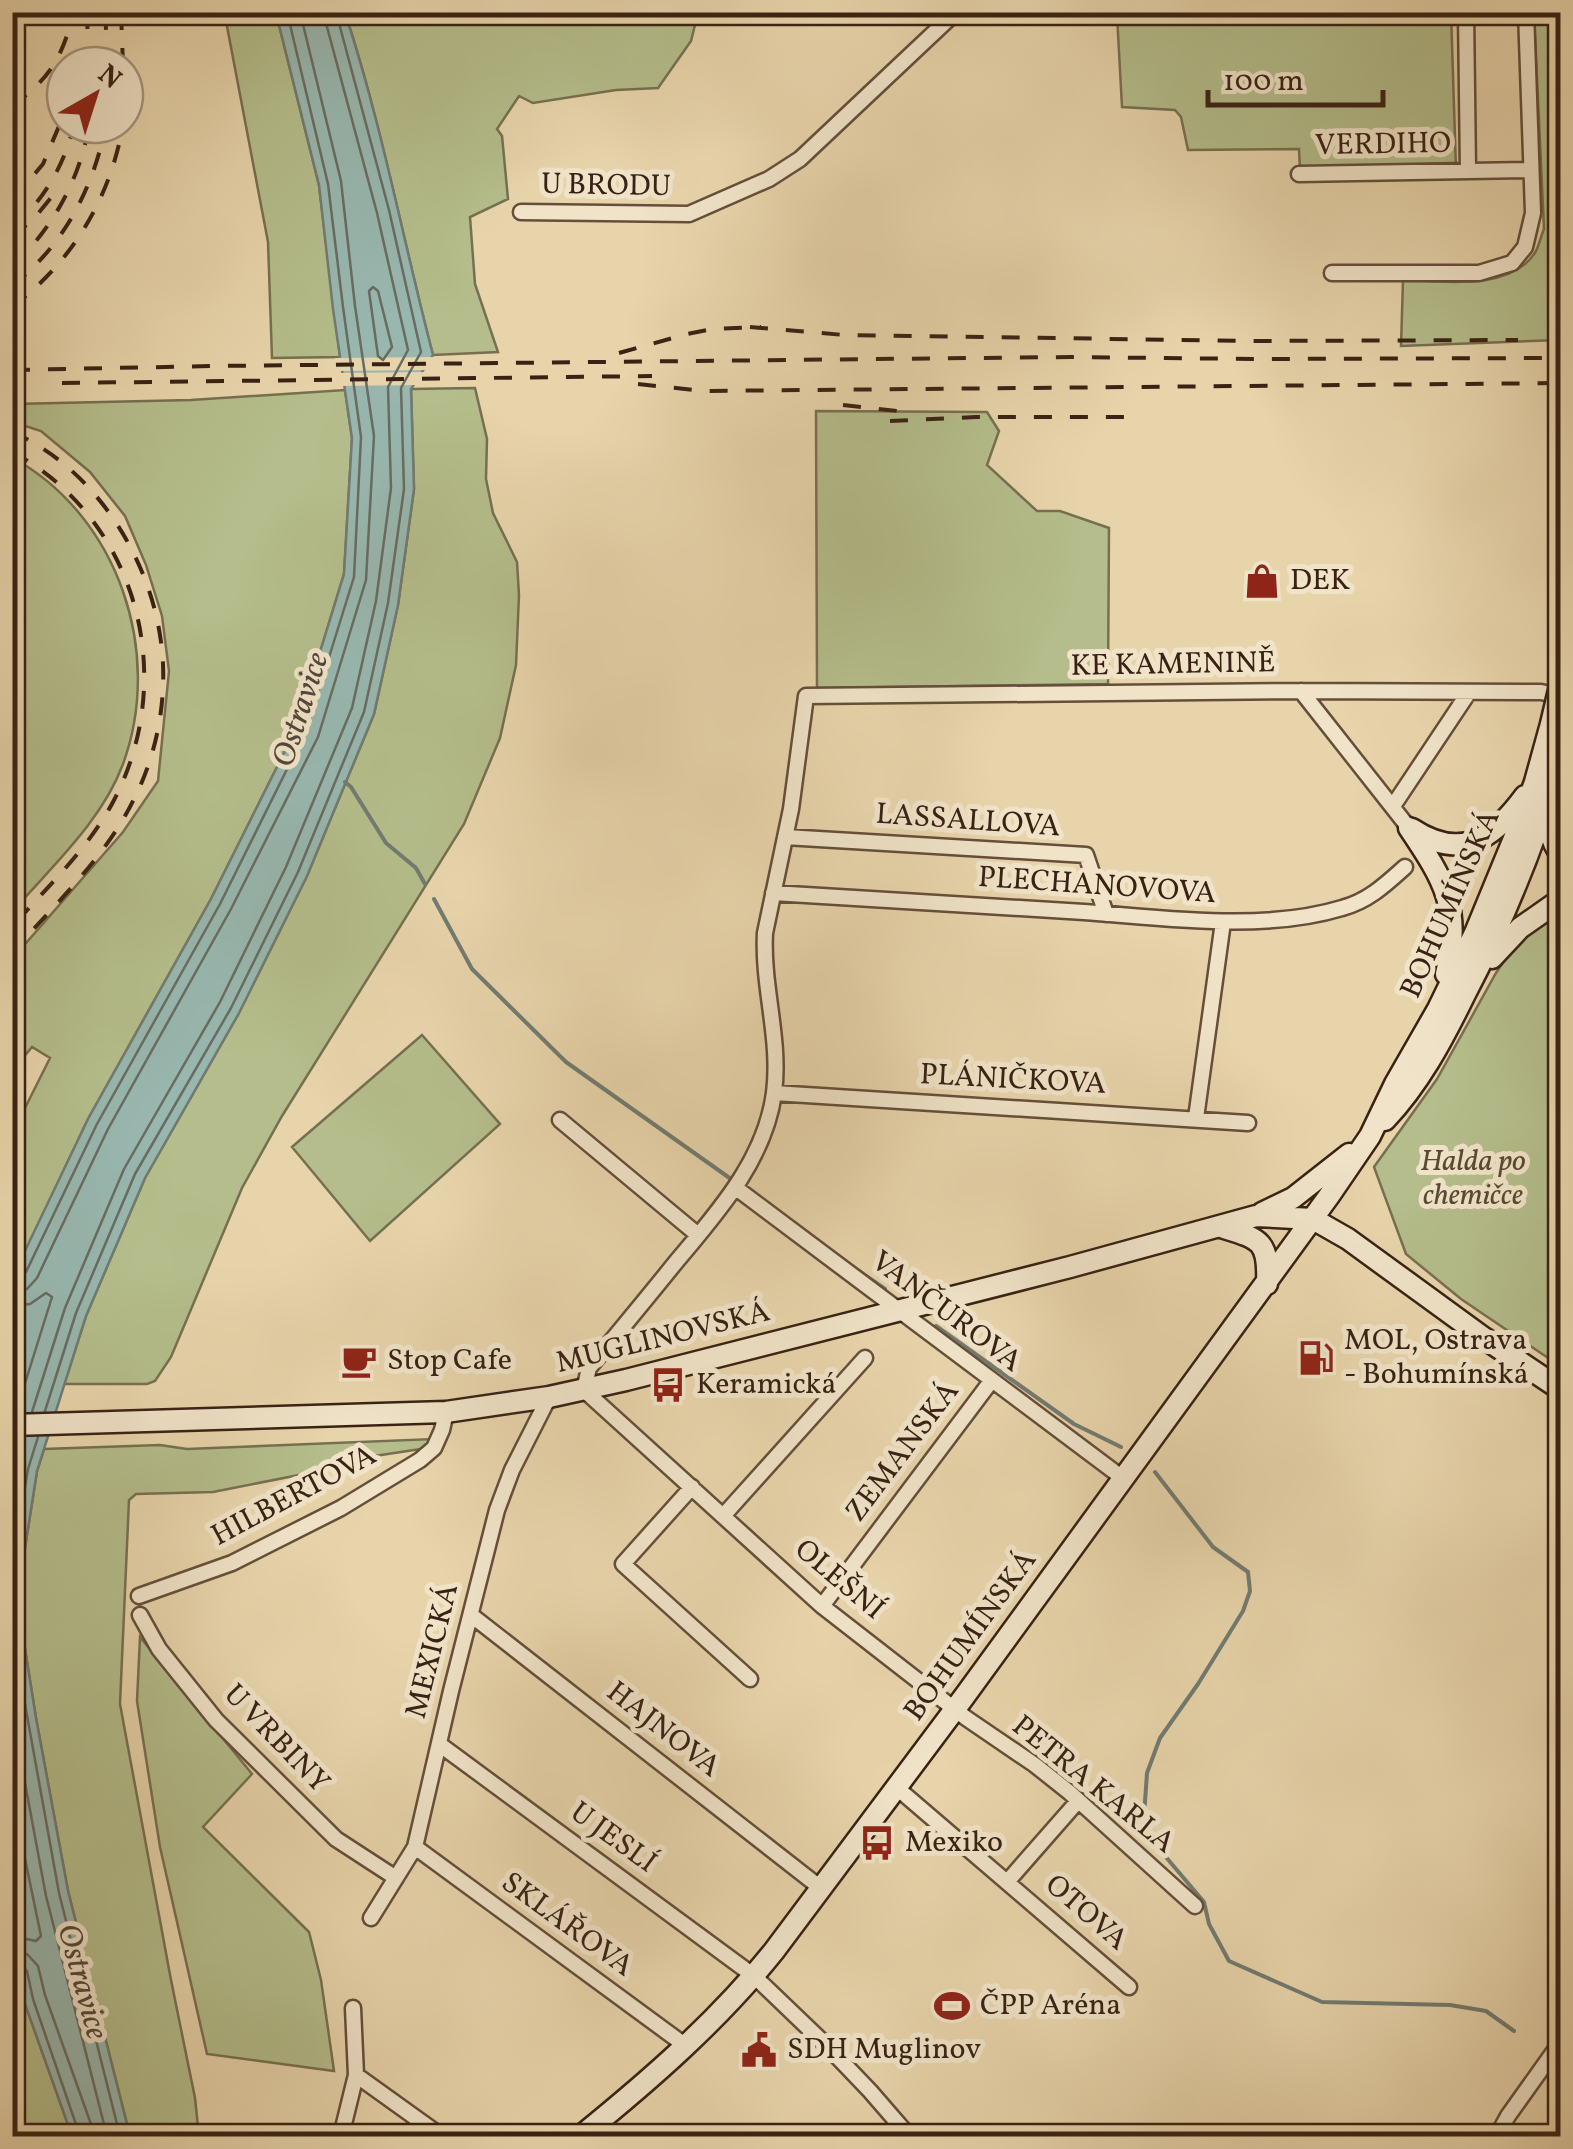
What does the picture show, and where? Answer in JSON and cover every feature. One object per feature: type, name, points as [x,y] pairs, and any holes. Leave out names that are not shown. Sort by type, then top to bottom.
[{"type":"main road","name":"BOHUMÍNSKÁ","points":[[581,2136],[645,2084],[754,1976],[1267,1284],[1370,1136],[1408,1095],[1474,978],[1525,863],[1550,772],[1551,689]]},
{"type":"main road","name":"BOHUMÍNSKÁ","points":[[1370,1136],[1438,1009],[1550,772]]},
{"type":"main road","points":[[1410,828],[1430,842],[1465,844],[1485,837],[1502,825],[1550,772]]},
{"type":"main road","points":[[1550,772],[1550,821],[1553,844],[1560,853]]},
{"type":"main road","points":[[1410,828],[1448,894],[1450,958],[1438,1009]]},
{"type":"main road","points":[[1474,978],[1520,928],[1560,900]]},
{"type":"main road","points":[[1256,1216],[1293,1198],[1370,1136]]},
{"type":"main road","name":"MUGLINOVSKÁ","points":[[12,1425],[446,1412],[548,1397],[1256,1216],[1313,1219]]},
{"type":"main road","points":[[1313,1219],[1388,1266],[1560,1389]]},
{"type":"main road","points":[[1221,1227],[1249,1236],[1264,1248],[1267,1284]]},
{"type":"street","name":"U BRODU","points":[[521,212],[690,214],[770,179],[800,158],[956,12]]},
{"type":"street","name":"VERDIHO","points":[[1466,12],[1468,172]]},
{"type":"street","points":[[1332,274],[1480,273],[1512,263],[1525,247],[1533,213],[1526,12]]},
{"type":"street","name":"VERDIHO","points":[[1299,174],[1531,170]]},
{"type":"street","name":"KE KAMENINĚ","points":[[785,837],[806,696],[1551,689],[1560,696]]},
{"type":"street","points":[[1301,691],[1410,828]]},
{"type":"street","points":[[1392,806],[1468,692]]},
{"type":"street","points":[[584,1390],[588,1368],[736,1188],[765,1127],[774,1094],[774,1036],[764,949],[785,837]]},
{"type":"street","name":"LASSALLOVA","points":[[785,837],[1086,856],[1106,914]]},
{"type":"street","name":"PLECHANOVOVA","points":[[772,892],[1223,922],[1308,916],[1341,908],[1374,894],[1404,867]]},
{"type":"street","points":[[1196,1118],[1223,922]]},
{"type":"street","name":"PLÁNIČKOVA","points":[[774,1094],[1248,1123]]},
{"type":"street","points":[[560,1120],[698,1235]]},
{"type":"street","name":"VANČUROVA","points":[[736,1188],[1124,1478]]},
{"type":"street","points":[[723,1516],[866,1358]]},
{"type":"street","name":"ZEMANSKÁ","points":[[822,1606],[992,1380]]},
{"type":"street","name":"OLEŠNÍ","points":[[584,1390],[822,1606],[956,1708]]},
{"type":"street","name":"MEXICKÁ","points":[[371,1918],[415,1848],[497,1510],[548,1397]]},
{"type":"street","name":"HILBERTOVA","points":[[138,1596],[232,1562],[357,1498],[434,1448],[446,1412]]},
{"type":"street","points":[[692,1487],[623,1564],[750,1679]]},
{"type":"street","name":"U VRBINY","points":[[140,1614],[159,1649],[216,1720],[336,1839],[396,1878]]},
{"type":"street","name":"HAJNOVA","points":[[470,1615],[822,1889]]},
{"type":"street","name":"PETRA KARLA","points":[[956,1708],[1078,1801],[1195,1906]]},
{"type":"street","name":"U JESLÍ","points":[[439,1744],[754,1976],[826,2045],[909,2136]]},
{"type":"street","name":"OTOVA","points":[[897,1788],[1128,1986]]},
{"type":"street","name":"OTOVA","points":[[1007,1882],[1078,1801]]},
{"type":"street","name":"SKLÁŘOVA","points":[[415,1848],[686,2046]]},
{"type":"street","points":[[341,2136],[356,2076],[352,2008]]},
{"type":"street","points":[[1496,2136],[1560,2043]]},
{"type":"street","points":[[356,2076],[441,2136]]},
{"type":"green space","points":[[228,13],[276,13],[319,185],[340,357],[272,358],[268,242],[226,21]]},
{"type":"green space","points":[[345,13],[698,13],[691,41],[658,88],[616,90],[533,103],[519,96],[497,129],[502,136],[508,199],[470,217],[475,284],[498,352],[433,355],[381,140]]},
{"type":"green space","points":[[1114,13],[1451,13],[1456,169],[1300,169],[1299,149],[1188,150],[1181,117],[1175,110],[1122,107]]},
{"type":"green space","points":[[1534,13],[1560,13],[1560,340],[1401,346],[1403,280],[1456,282],[1494,278],[1525,264],[1537,249],[1544,229]]},
{"type":"green space","points":[[475,388],[487,439],[486,479],[493,513],[517,562],[516,665],[500,738],[464,824],[282,1116],[242,1188],[171,1357],[155,1381],[64,1384],[86,1316],[145,1178],[239,1013],[307,876],[374,714],[398,605],[414,489],[411,389]]},
{"type":"green space","points":[[345,390],[352,438],[344,574],[297,727],[211,899],[88,1119],[13,1278],[13,1132],[50,1058],[32,1047],[13,1070],[13,958],[123,832],[158,781],[169,671],[162,616],[125,516],[90,472],[41,431],[13,422],[13,404],[191,400]]},
{"type":"green space","points":[[816,411],[987,412],[999,431],[987,465],[1037,511],[1060,511],[1109,528],[1108,684],[817,688]]},
{"type":"green space","points":[[13,458],[50,483],[80,515],[105,551],[123,591],[134,633],[138,677],[134,721],[114,785],[75,842],[13,911]]},
{"type":"green space","name":"Halda po chemičce","points":[[1560,911],[1560,1366],[1461,1299],[1406,1254],[1374,1167],[1437,1079],[1513,948]]},
{"type":"green space","points":[[422,1035],[500,1124],[370,1241],[292,1147]]},
{"type":"green space","points":[[433,1439],[427,1448],[368,1457],[314,1472],[213,1492],[136,1494],[129,1500],[120,1704],[199,2136],[130,2136],[68,1891],[17,1599],[44,1449],[160,1445],[187,1449]]},
{"type":"green space","points":[[140,1637],[252,1774],[203,1827],[309,1932],[321,1980],[334,2071],[207,2054],[160,1847],[137,1701]]},
{"type":"green space","points":[[12,1955],[24,2001],[72,2136],[13,2136]]},
{"type":"water","name":"Ostravice","points":[[276,13],[345,13],[381,140],[433,355],[411,389],[414,489],[398,605],[374,714],[307,876],[239,1013],[145,1178],[86,1316],[37,1471],[17,1599],[68,1891],[130,2136],[72,2136],[24,2001],[13,1955],[12,1278],[88,1119],[211,899],[297,727],[344,574],[352,438],[319,185]]},
{"type":"pier","points":[[437,357],[429,370],[337,371],[335,358]]},
{"type":"pier","points":[[428,372],[419,385],[339,386],[337,373]]},
{"type":"waterway","points":[[345,782],[386,843],[416,868],[425,884]]},
{"type":"waterway","points":[[434,899],[472,969],[566,1062],[731,1179]]},
{"type":"waterway","points":[[836,1255],[885,1289]]},
{"type":"waterway","points":[[936,1326],[1074,1424],[1121,1447]]},
{"type":"waterway","points":[[1155,1472],[1213,1547],[1248,1572],[1250,1591],[1243,1611],[1160,1738],[1147,1773],[1143,1830],[1204,1902],[1209,1924],[1229,1961],[1322,2002],[1450,2005],[1486,2011],[1514,2031]]},
{"type":"railway","points":[[12,106],[46,76],[65,42],[74,12]]},
{"type":"railway","points":[[87,45],[88,12]]},
{"type":"railway","points":[[105,12],[107,45]]},
{"type":"railway","points":[[121,12],[122,45]]},
{"type":"railway","points":[[12,201],[43,164],[51,145]]},
{"type":"railway","points":[[37,202],[68,145]]},
{"type":"railway","points":[[12,267],[52,220],[85,145]]},
{"type":"railway","points":[[12,286],[47,253],[74,214],[101,145]]},
{"type":"railway","points":[[12,307],[53,270],[85,227],[109,178],[119,145]]},
{"type":"railway","points":[[12,236],[32,221],[54,194]]},
{"type":"railway","points":[[750,327],[844,335],[1518,340]]},
{"type":"railway","points":[[619,353],[713,329],[761,327]]},
{"type":"railway","points":[[12,370],[1071,357],[1560,358]]},
{"type":"railway","points":[[62,383],[652,376]]},
{"type":"railway","points":[[638,384],[704,391],[1560,383]]},
{"type":"railway","points":[[843,405],[907,412]]},
{"type":"railway","points":[[890,421],[1134,417]]},
{"type":"railway","points":[[12,432],[44,449],[72,471],[119,527],[150,594],[163,664],[160,716],[153,749],[123,819],[79,879],[12,953]]},
{"type":"railway","points":[[12,452],[55,481],[90,518],[117,559],[134,606],[143,654],[143,704],[133,754],[113,802],[79,852],[12,927]]},
{"type":"place","name":"DEK","points":[[1262,581]]},
{"type":"place","name":"MOL, Ostrava - Bohumínská","points":[[1316,1358]]},
{"type":"place","name":"Stop Cafe","points":[[359,1361]]},
{"type":"place","name":"Keramická","points":[[668,1385]]},
{"type":"place","name":"Mexiko","points":[[877,1843]]},
{"type":"place","name":"ČPP Aréna","points":[[952,2006]]},
{"type":"place","name":"SDH Muglinov","points":[[759,2050]]}]
